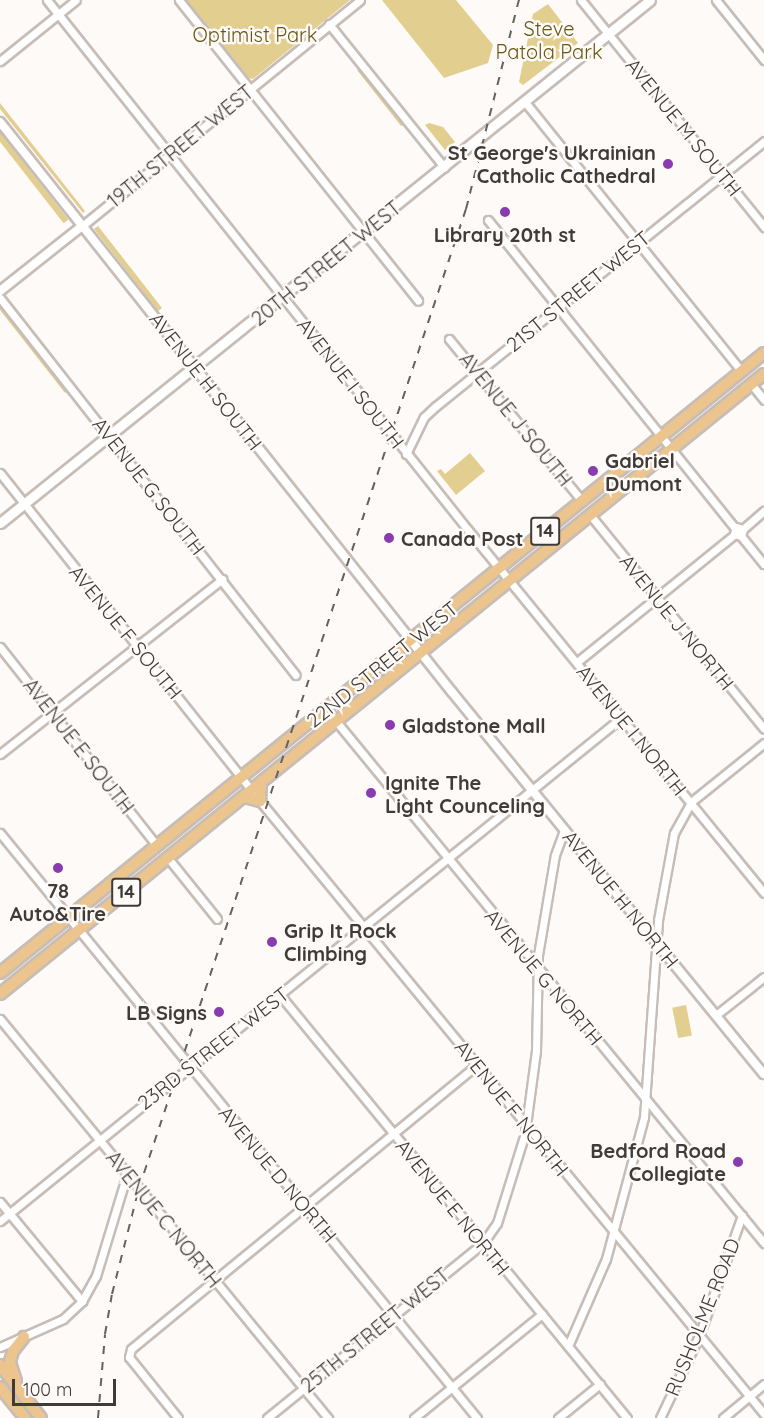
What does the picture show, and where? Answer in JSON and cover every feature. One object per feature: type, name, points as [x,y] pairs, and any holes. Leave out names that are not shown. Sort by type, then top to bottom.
[{"type":"main road","name":"20TH STREET WEST","points":[[0,523],[284,297],[650,0]]},
{"type":"main road","name":"22ND STREET WEST","points":[[0,973],[764,353]]},
{"type":"main road","name":"22ND STREET WEST","points":[[0,994],[764,374]]},
{"type":"main road","points":[[253,790],[260,801]]},
{"type":"main road","points":[[253,790],[260,801]]},
{"type":"main road","points":[[17,1387],[10,1362],[13,1351],[24,1337]]},
{"type":"main road","points":[[0,1365],[41,1418]]},
{"type":"main road","points":[[0,1387],[25,1418]]},
{"type":"street","name":"AVENUE I SOUTH","points":[[46,0],[500,568]]},
{"type":"street","points":[[0,62],[76,0]]},
{"type":"street","points":[[178,0],[418,301]]},
{"type":"street","name":"19TH STREET WEST","points":[[0,291],[360,0]]},
{"type":"street","name":"AVENUE M SOUTH","points":[[581,0],[764,227]]},
{"type":"street","points":[[716,0],[764,60]]},
{"type":"street","points":[[329,24],[444,167]]},
{"type":"street","points":[[525,102],[742,372]]},
{"type":"street","name":"AVENUE H SOUTH","points":[[0,122],[411,641]]},
{"type":"street","name":"21ST STREET WEST","points":[[406,453],[424,417],[764,141]]},
{"type":"street","points":[[488,220],[764,564]]},
{"type":"street","name":"AVENUE G SOUTH","points":[[0,298],[296,675]]},
{"type":"street","name":"AVENUE J SOUTH","points":[[450,339],[582,501]]},
{"type":"street","points":[[752,384],[764,400]]},
{"type":"street","name":"AVENUE F SOUTH","points":[[0,473],[253,790]]},
{"type":"street","points":[[577,662],[764,511]]},
{"type":"street","name":"AVENUE J NORTH","points":[[591,516],[764,729]]},
{"type":"street","name":"AVENUE I NORTH","points":[[500,568],[764,893]]},
{"type":"street","points":[[0,754],[222,579]]},
{"type":"street","name":"AVENUE H NORTH","points":[[411,641],[764,1074]]},
{"type":"street","name":"AVENUE E SOUTH","points":[[0,647],[157,846]]},
{"type":"street","name":"AVENUE G NORTH","points":[[326,709],[764,1243]]},
{"type":"street","name":"23RD STREET WEST","points":[[0,1221],[621,718]]},
{"type":"street","points":[[568,1346],[601,1270],[614,1232],[646,1099],[656,941],[668,856],[674,833],[691,802],[764,743]]},
{"type":"street","name":"AVENUE F NORTH","points":[[260,801],[764,1414]]},
{"type":"street","name":"25TH STREET WEST","points":[[267,1418],[483,1243],[497,1223],[526,1125],[536,1051],[538,968],[555,855],[564,830]]},
{"type":"street","name":"AVENUE D NORTH","points":[[0,833],[477,1418]]},
{"type":"street","points":[[168,858],[217,919]]},
{"type":"street","points":[[716,1015],[764,977]]},
{"type":"street","name":"AVENUE E NORTH","points":[[280,995],[627,1418]]},
{"type":"street","name":"AVENUE C NORTH","points":[[0,1019],[328,1418]]},
{"type":"street","points":[[178,1418],[129,1357],[131,1349],[477,1065]]},
{"type":"street","points":[[0,1347],[63,1319],[82,1301],[96,1276],[127,1174]]},
{"type":"street","points":[[0,1202],[82,1301]]},
{"type":"street","name":"RUSHOLME ROAD","points":[[660,1418],[699,1336],[742,1215]]},
{"type":"street","points":[[414,1418],[542,1314]]},
{"type":"street","points":[[558,1418],[600,1384]]},
{"type":"street","points":[[723,1418],[764,1384]]},
{"type":"green space","name":"Optimist Park","points":[[185,0],[350,0],[253,79],[248,78]]},
{"type":"green space","points":[[382,0],[456,0],[493,45],[488,63],[444,78]]},
{"type":"green space","name":"Steve Patola Park","points":[[548,4],[578,43],[523,85],[519,82],[533,14]]},
{"type":"green space","points":[[360,68],[403,121],[403,125],[401,126],[357,70]]},
{"type":"green space","points":[[0,103],[85,211],[83,213],[0,109]]},
{"type":"green space","points":[[429,123],[443,127],[455,142],[445,150],[425,125]]},
{"type":"green space","points":[[0,132],[68,219],[64,223],[0,142]]},
{"type":"green space","points":[[98,226],[162,308],[158,311],[94,229]]},
{"type":"green space","points":[[0,306],[67,391],[65,393],[0,310]]},
{"type":"green space","points":[[470,453],[485,471],[456,495],[437,471],[441,469],[445,474]]},
{"type":"green space","points":[[686,1005],[692,1035],[678,1038],[672,1008]]},
{"type":"railway","points":[[98,1418],[105,1334],[112,1294],[139,1188],[466,209],[519,0]]},
{"type":"place","name":"St George's Ukrainian Catholic Cathedral","points":[[668,164]]},
{"type":"place","name":"Library 20th st","points":[[505,212]]},
{"type":"place","name":"Gabriel Dumont","points":[[593,471]]},
{"type":"place","name":"Canada Post","points":[[389,538]]},
{"type":"place","name":"Gladstone Mall","points":[[390,725]]},
{"type":"place","name":"Ignite The Light Counceling","points":[[371,793]]},
{"type":"place","name":"78 Auto&Tire","points":[[58,868]]},
{"type":"place","name":"Grip It Rock Climbing","points":[[272,942]]},
{"type":"place","name":"LB Signs","points":[[219,1012]]},
{"type":"place","name":"Bedford Road Collegiate","points":[[738,1162]]}]
